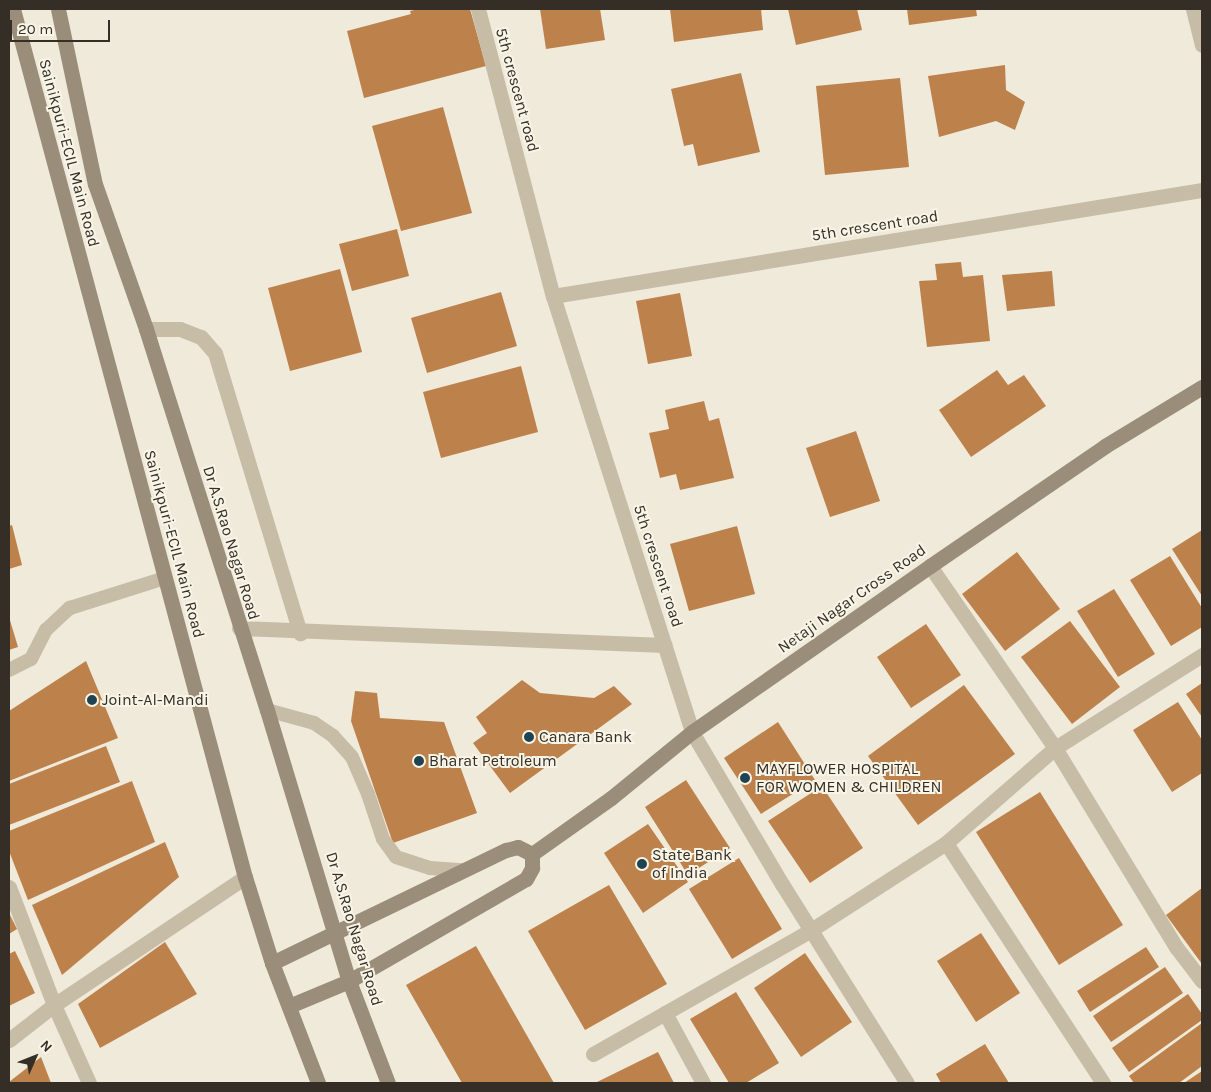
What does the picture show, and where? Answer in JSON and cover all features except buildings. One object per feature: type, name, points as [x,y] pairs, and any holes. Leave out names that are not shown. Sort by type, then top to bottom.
[{"type":"main road","name":"Sainikpuri-ECIL Main Road","points":[[13,9],[245,877],[272,963],[318,1083]]},
{"type":"main road","name":"Dr A.S.Rao Nagar Road","points":[[58,9],[95,184],[146,329],[239,628],[268,710],[349,981],[388,1083]]},
{"type":"main road","name":"Netaji Nagar Cross Road","points":[[532,854],[611,798],[692,732],[930,566],[1105,446],[1202,387]]},
{"type":"main road","points":[[272,963],[506,850],[518,848],[532,854],[532,868],[526,879],[349,981],[288,1006]]},
{"type":"street","name":"5th crescent road","points":[[478,9],[553,296],[692,732],[811,930],[907,1083]]},
{"type":"street","points":[[1193,9],[1202,45]]},
{"type":"street","name":"5th crescent road","points":[[553,296],[1202,190]]},
{"type":"street","points":[[146,329],[180,329],[201,337],[215,353],[235,429],[300,633]]},
{"type":"street","points":[[930,566],[1055,748],[1176,947],[1202,981]]},
{"type":"street","points":[[239,628],[300,633],[665,645]]},
{"type":"street","points":[[593,1054],[811,930],[946,844],[1055,748],[1202,655]]},
{"type":"street","points":[[946,844],[1103,1083]]},
{"type":"street","points":[[9,1040],[54,1005],[245,877]]},
{"type":"street","points":[[9,887],[54,1005],[89,1083]]},
{"type":"street","points":[[665,1013],[703,1083]]},
{"type":"lane","points":[[9,670],[31,659],[46,630],[70,608],[165,578]]},
{"type":"lane","points":[[268,710],[314,723],[334,736],[352,757],[368,794],[383,839],[396,857],[430,868],[462,870]]},
{"type":"place","name":"Joint-Al-Mandi","points":[[92,700]]},
{"type":"place","name":"Canara Bank","points":[[529,737]]},
{"type":"place","name":"Bharat Petroleum","points":[[419,761]]},
{"type":"place","name":"MAYFLOWER HOSPITAL FOR WOMEN & CHILDREN","points":[[745,778]]},
{"type":"place","name":"State Bank of India","points":[[642,864]]}]
